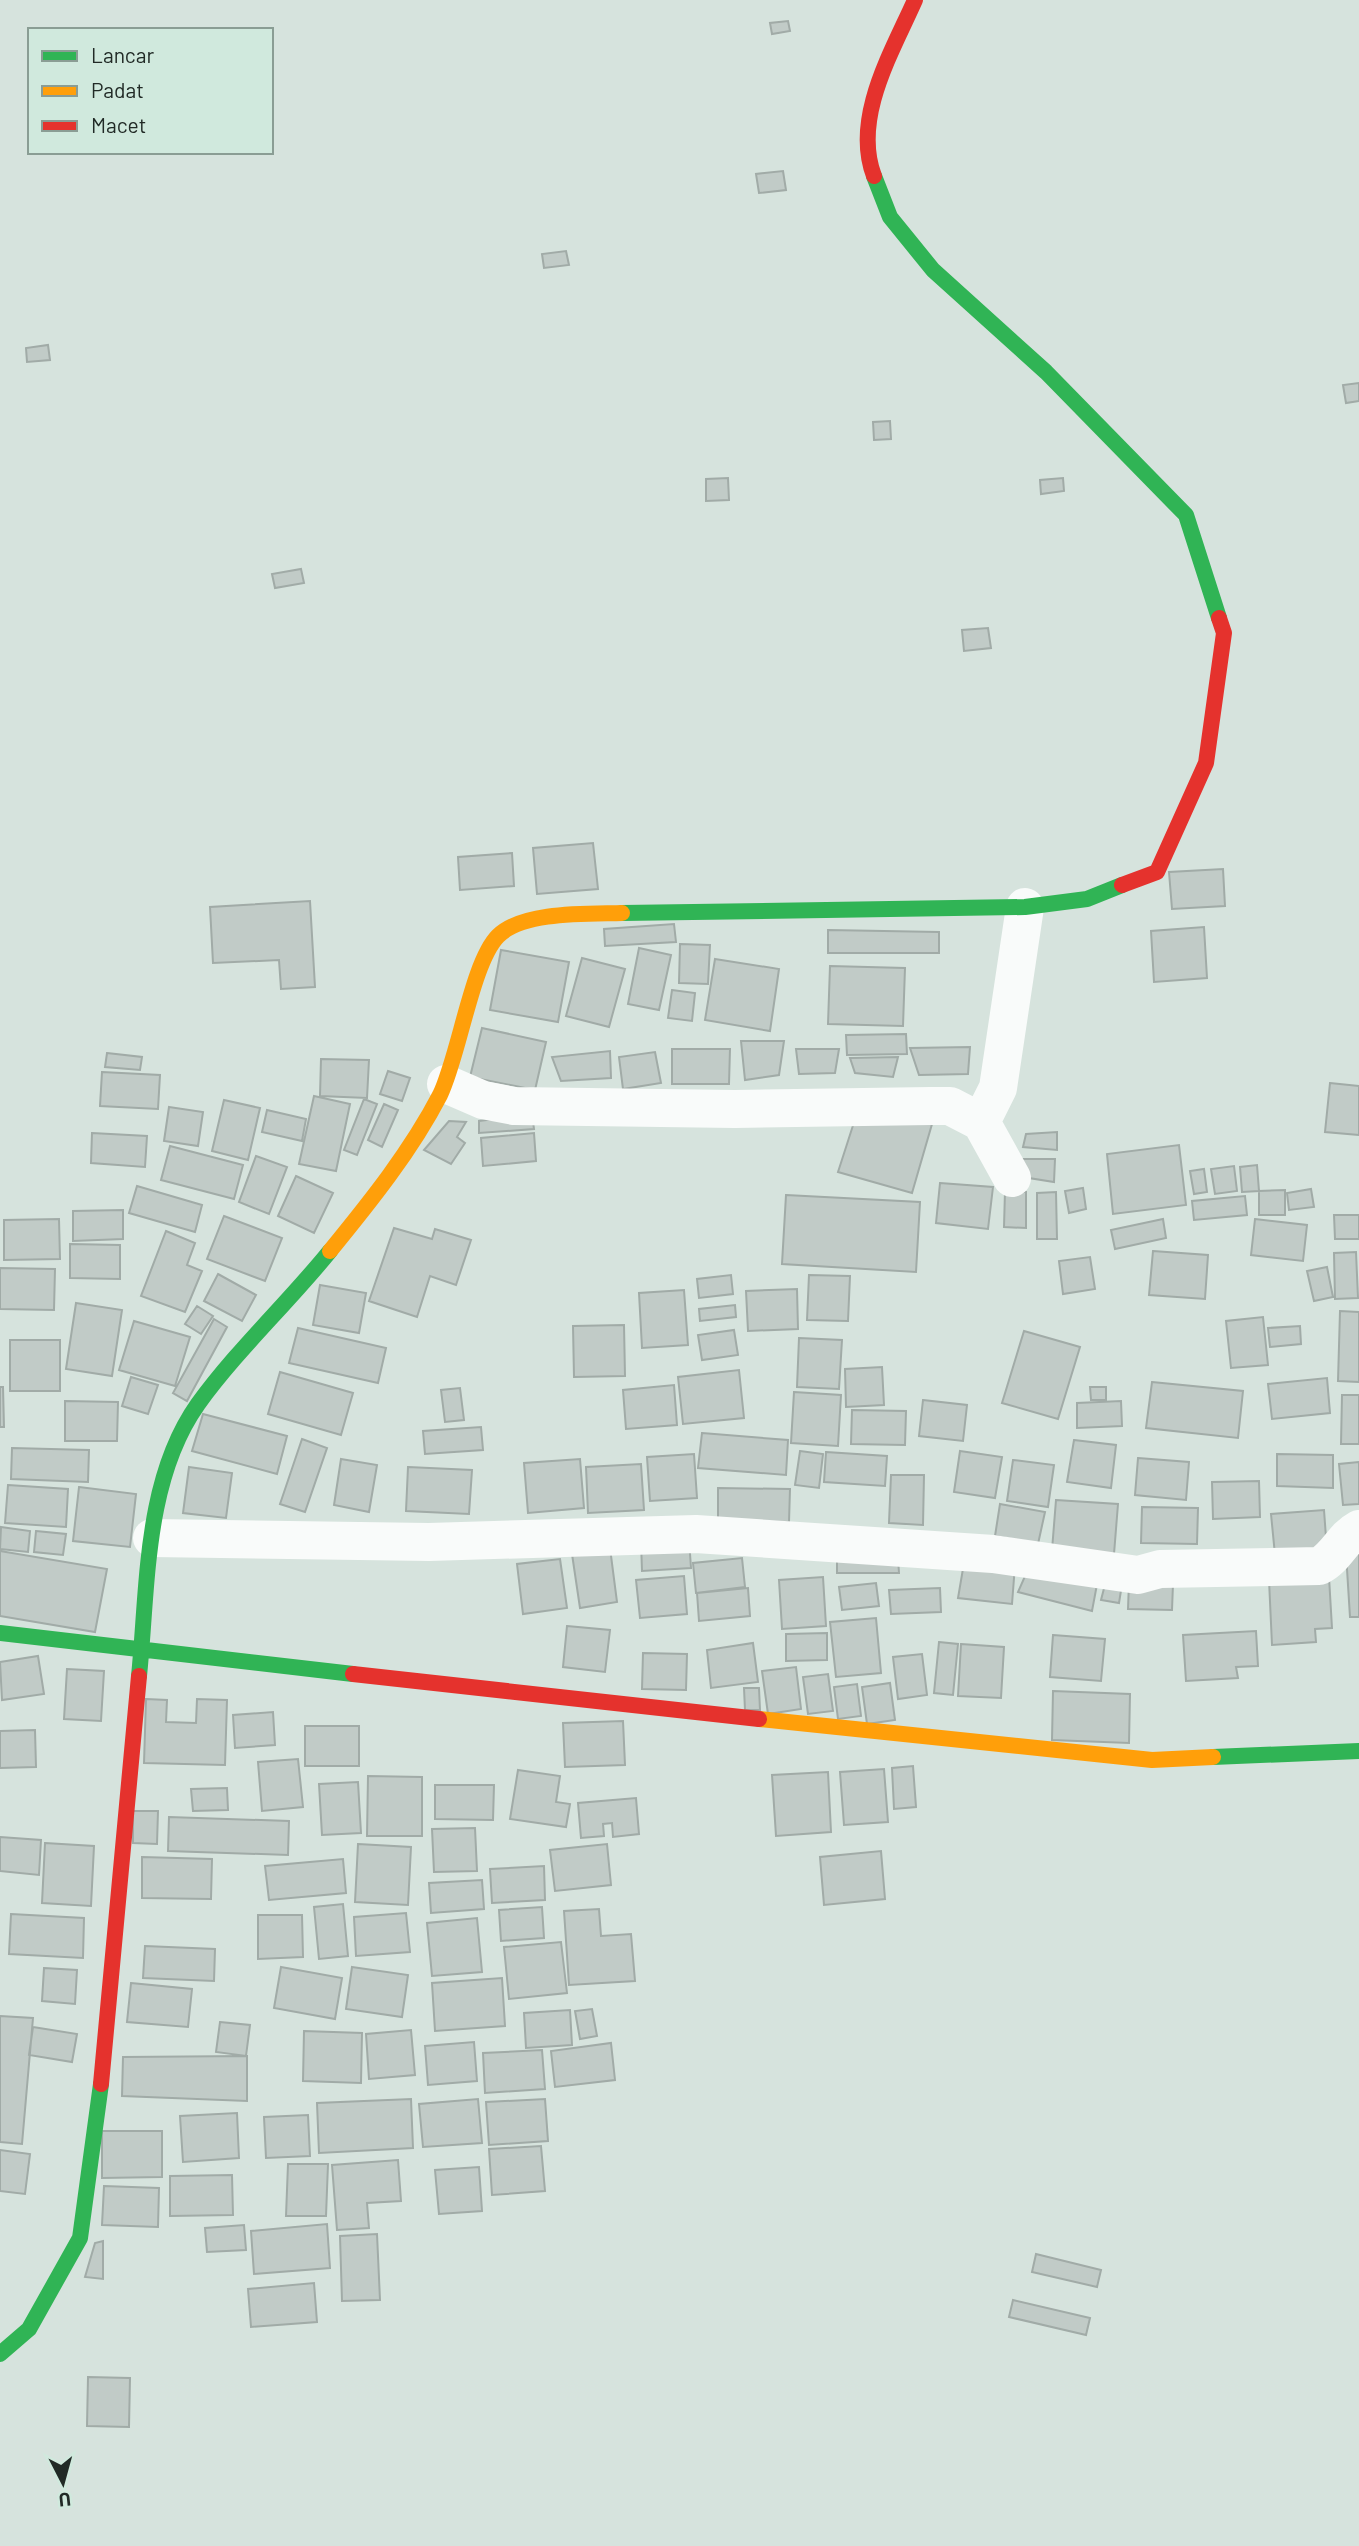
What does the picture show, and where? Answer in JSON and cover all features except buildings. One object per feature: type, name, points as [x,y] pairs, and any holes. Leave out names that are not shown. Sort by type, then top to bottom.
[{"type":"street","points":[[0,2354],[29,2329],[80,2238],[103,2070],[144,1651],[152,1538],[159,1492],[175,1442],[198,1404],[387,1179],[446,1084],[486,957],[498,936],[531,921],[575,914],[1025,907],[1087,899],[1157,872],[1206,764],[1224,633],[1186,515],[1046,372],[933,270],[890,217],[870,165],[868,138],[877,88],[915,0]]},
{"type":"street","points":[[981,1122],[998,1088],[1025,907]]},
{"type":"street","points":[[446,1084],[483,1100],[514,1106],[735,1109],[950,1106],[981,1122],[1012,1178]]},
{"type":"street","points":[[152,1538],[429,1542],[696,1534],[993,1555],[1138,1575],[1160,1569],[1319,1566],[1329,1561],[1346,1539],[1359,1529]]},
{"type":"street","points":[[0,1633],[144,1651],[1152,1760],[1359,1751]]},
{"type":"traffic: fast","points":[[874,176],[890,217],[933,270],[1046,372],[1186,515],[1219,618]]},
{"type":"traffic: fast","points":[[622,913],[1025,907],[1087,899],[1122,885]]},
{"type":"traffic: fast","points":[[139,1676],[152,1535],[167,1466],[180,1434],[213,1384],[330,1251]]},
{"type":"traffic: fast","points":[[0,1633],[353,1674]]},
{"type":"traffic: fast","points":[[1213,1757],[1359,1751]]},
{"type":"traffic: fast","points":[[0,2354],[29,2329],[80,2238],[101,2084]]},
{"type":"traffic: slow","points":[[330,1251],[375,1195],[429,1116],[447,1078],[481,966],[498,936],[509,928],[540,918],[622,913]]},
{"type":"traffic: slow","points":[[759,1719],[1152,1760],[1213,1757]]},
{"type":"traffic: jam","points":[[874,176],[869,154],[871,109],[886,63],[915,0]]},
{"type":"traffic: jam","points":[[1122,885],[1157,872],[1206,763],[1224,633],[1219,618]]},
{"type":"traffic: jam","points":[[353,1674],[759,1719]]},
{"type":"traffic: jam","points":[[101,2084],[139,1676]]}]
